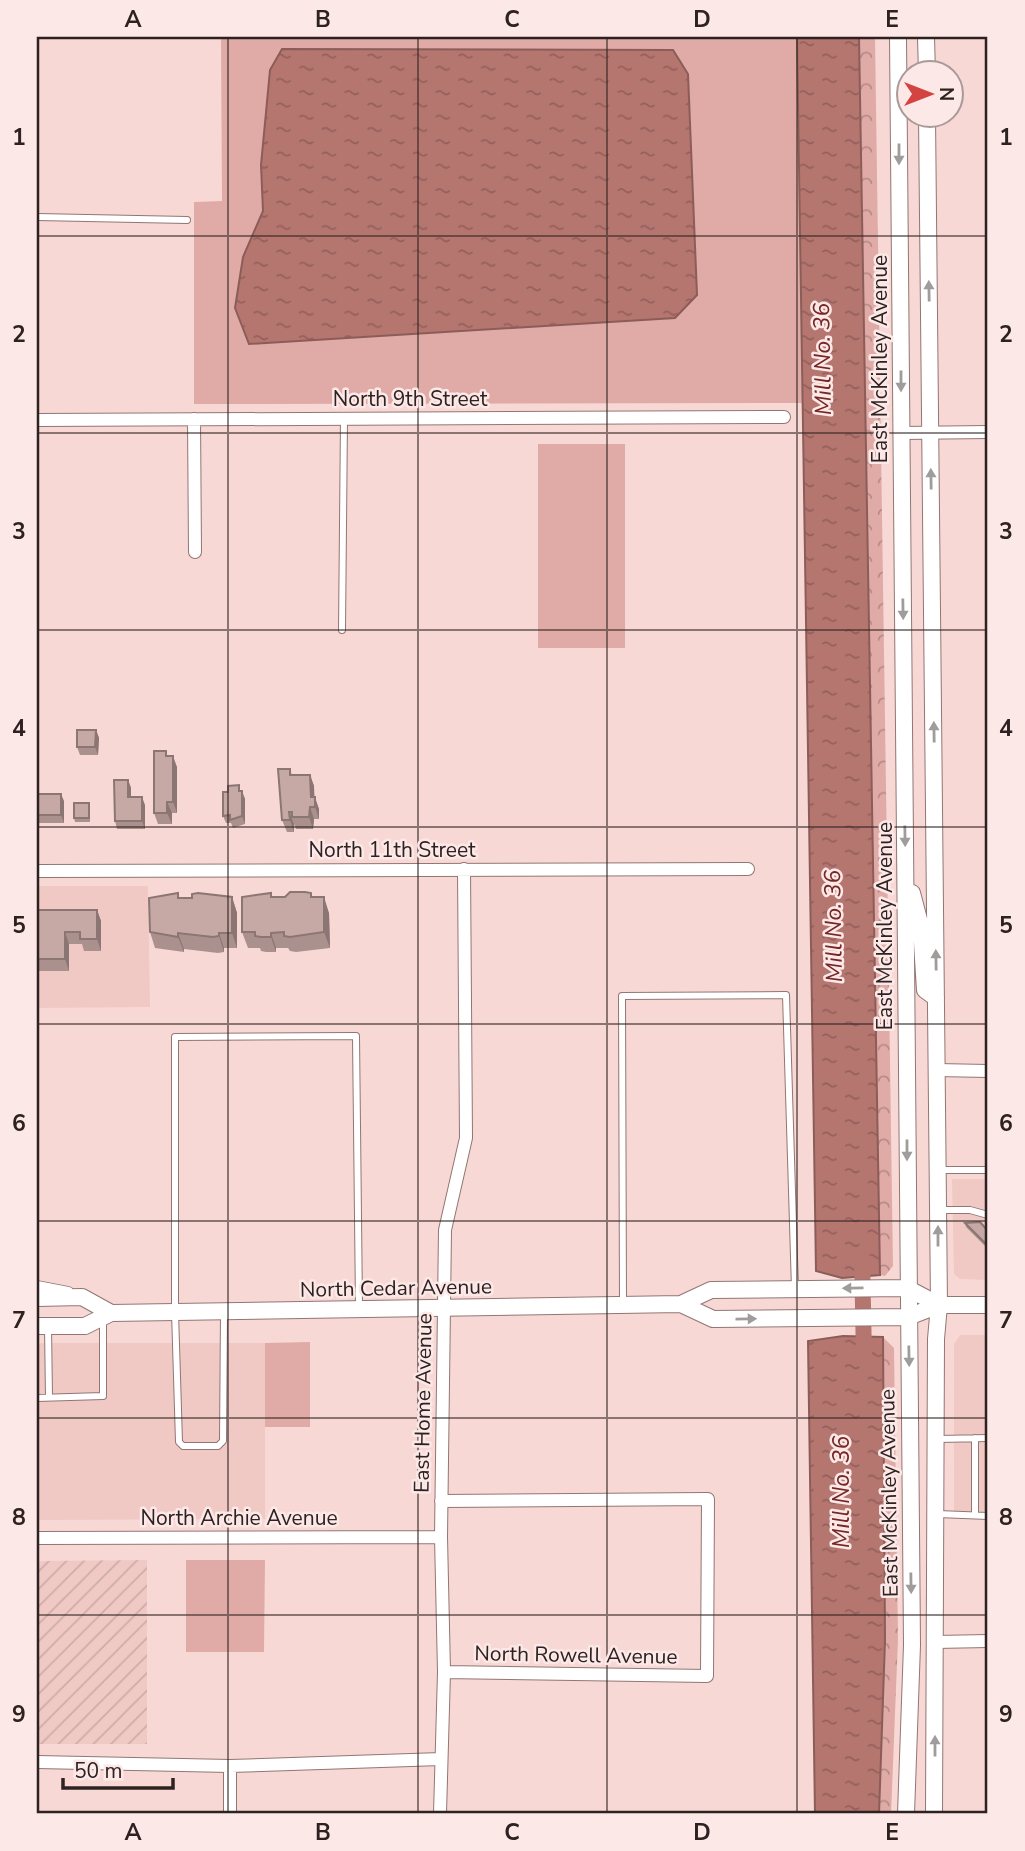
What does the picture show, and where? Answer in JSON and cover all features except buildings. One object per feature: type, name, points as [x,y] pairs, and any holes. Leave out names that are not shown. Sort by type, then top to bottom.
[{"type":"main road","name":"East McKinley Avenue","points":[[898,37],[912,1657],[906,1814]]},
{"type":"main road","points":[[926,37],[927,60]]},
{"type":"main road","points":[[927,130],[939,1305],[936,1339],[934,1814]]},
{"type":"main road","points":[[906,870],[921,927],[922,979],[925,990],[936,998]]},
{"type":"main road","name":"North Cedar Avenue","points":[[42,1326],[85,1326],[107,1315],[175,1312],[681,1304],[711,1290],[907,1288],[939,1305]]},
{"type":"main road","points":[[37,1298],[82,1297]]},
{"type":"main road","name":"North Cedar Avenue","points":[[82,1297],[107,1315]]},
{"type":"main road","name":"North Cedar Avenue","points":[[681,1304],[713,1319],[908,1317],[939,1305],[988,1305]]},
{"type":"street","name":"North 9th Street","points":[[37,420],[784,417]]},
{"type":"street","points":[[194,419],[195,552]]},
{"type":"street","points":[[902,433],[988,432]]},
{"type":"street","name":"East Home Avenue","points":[[440,1814],[444,1672],[441,1537],[445,1230],[466,1138],[464,869]]},
{"type":"street","name":"North 11th Street","points":[[37,871],[748,869]]},
{"type":"street","points":[[937,1070],[988,1071]]},
{"type":"street","points":[[37,1287],[82,1297]]},
{"type":"street","name":"North Rowell Avenue","points":[[442,1501],[708,1499],[708,1676],[444,1672]]},
{"type":"street","name":"North Archie Avenue","points":[[37,1538],[441,1537]]},
{"type":"street","points":[[935,1642],[988,1641]]},
{"type":"street","points":[[37,1762],[230,1766],[442,1759]]},
{"type":"street","points":[[230,1766],[230,1814]]},
{"type":"lane","points":[[37,217],[187,220]]},
{"type":"lane","points":[[342,630],[344,419]]},
{"type":"lane","points":[[623,1306],[622,996],[786,995],[795,1289]]},
{"type":"lane","points":[[223,1311],[223,1441],[218,1446],[183,1446],[179,1442],[175,1312],[175,1037],[356,1036],[359,1309]]},
{"type":"lane","points":[[938,1170],[988,1170]]},
{"type":"lane","points":[[938,1210],[970,1210],[988,1215]]},
{"type":"lane","points":[[37,1398],[103,1396],[107,1315]]},
{"type":"lane","points":[[42,1326],[49,1397]]},
{"type":"lane","points":[[975,1438],[975,1515]]},
{"type":"lane","points":[[937,1439],[988,1438]]},
{"type":"lane","points":[[936,1514],[988,1516]]},
{"type":"shaded area","points":[[37,886],[148,886],[150,1007],[37,1008]]},
{"type":"shaded area","points":[[952,1179],[988,1179],[988,1280],[960,1279],[954,1274]]},
{"type":"shaded area","points":[[960,1335],[988,1335],[988,1512],[954,1512],[954,1344]]},
{"type":"shaded area","points":[[265,1343],[265,1519],[37,1520],[37,1345]]},
{"type":"shaded area","points":[[147,1560],[147,1744],[37,1744],[37,1561]]},
{"type":"green space","points":[[221,37],[797,37],[803,403],[194,404],[194,202],[222,201]]},
{"type":"green space","points":[[859,37],[875,37],[893,1266],[885,1276],[880,1275]]},
{"type":"green space","points":[[538,444],[625,444],[625,648],[538,648]]},
{"type":"green space","points":[[883,1337],[894,1348],[898,1639],[891,1814],[879,1814],[885,1640]]},
{"type":"green space","points":[[310,1342],[310,1427],[265,1427],[265,1343]]},
{"type":"green space","points":[[186,1560],[265,1560],[264,1652],[186,1652]]},
{"type":"water","points":[[797,37],[859,37],[880,1275],[842,1278],[816,1271]]},
{"type":"water","points":[[282,49],[673,50],[688,74],[697,295],[675,318],[249,344],[235,308],[243,257],[263,211],[261,165],[270,70]]},
{"type":"water","points":[[843,1336],[883,1337],[885,1640],[879,1814],[815,1814],[808,1341]]},
{"type":"waterway","name":"Mill No. 36","points":[[862,1257],[864,1357]]}]
